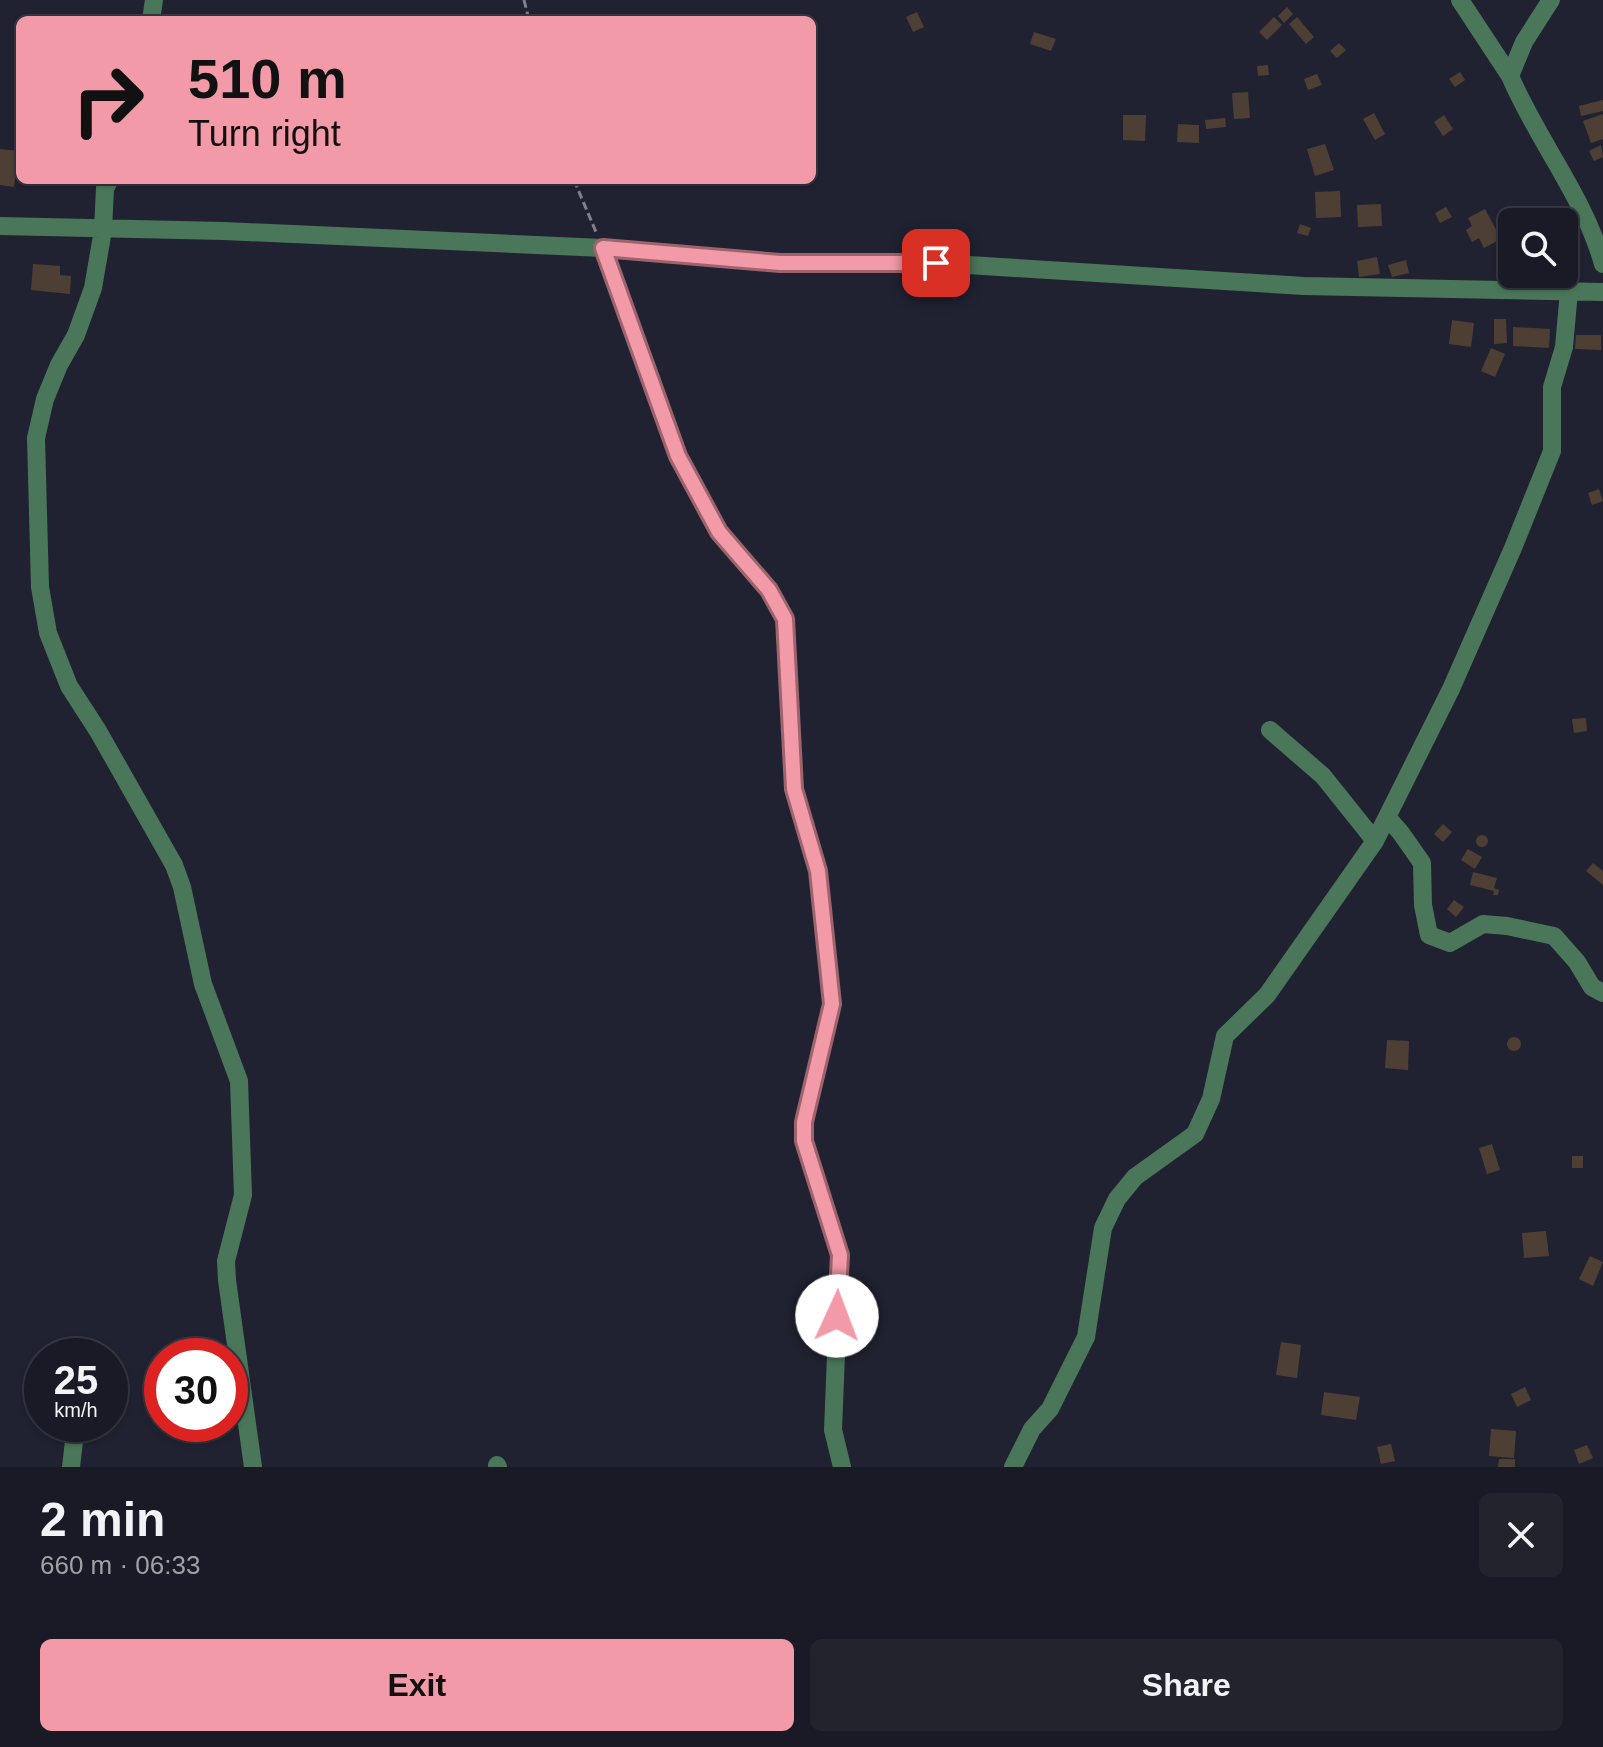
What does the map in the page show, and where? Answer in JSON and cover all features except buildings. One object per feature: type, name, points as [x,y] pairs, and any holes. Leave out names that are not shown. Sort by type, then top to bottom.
[{"type":"street","points":[[1460,0],[1510,76],[1519,98],[1565,175],[1603,264]]},
{"type":"street","points":[[1510,76],[1524,42],[1551,0]]},
{"type":"street","points":[[108,184],[93,288],[76,335],[45,399],[36,438],[40,587],[48,633],[69,686],[174,865],[182,887],[203,984],[239,1081],[243,1195],[226,1271],[253,1467]]},
{"type":"street","points":[[0,226],[224,231],[603,248],[780,263],[936,263],[1304,286],[1603,292]]},
{"type":"street","points":[[603,248],[678,456],[719,532],[769,590],[785,619],[794,789],[818,871],[832,1004],[804,1122],[804,1141],[840,1255],[833,1430],[842,1467]]},
{"type":"street","points":[[1013,1467],[1032,1429],[1050,1409],[1086,1337],[1103,1228],[1117,1199],[1152,1162],[1195,1134],[1211,1099],[1225,1036],[1267,995],[1375,841],[1451,689],[1552,451],[1552,387],[1564,347],[1569,291]]},
{"type":"street","points":[[1270,730],[1323,776],[1375,841]]},
{"type":"street","points":[[1387,817],[1422,863],[1423,905],[1429,935],[1450,943],[1483,924],[1554,936],[1577,962],[1592,987],[1603,993]]},
{"type":"street","points":[[71,1467],[74,1442]]},
{"type":"path","points":[[576,184],[603,248]]},
{"type":"route","points":[[837,1316],[840,1255],[804,1141],[804,1122],[832,1004],[818,871],[794,789],[785,619],[769,590],[719,532],[670,441],[603,248],[780,263],[936,263]]}]
